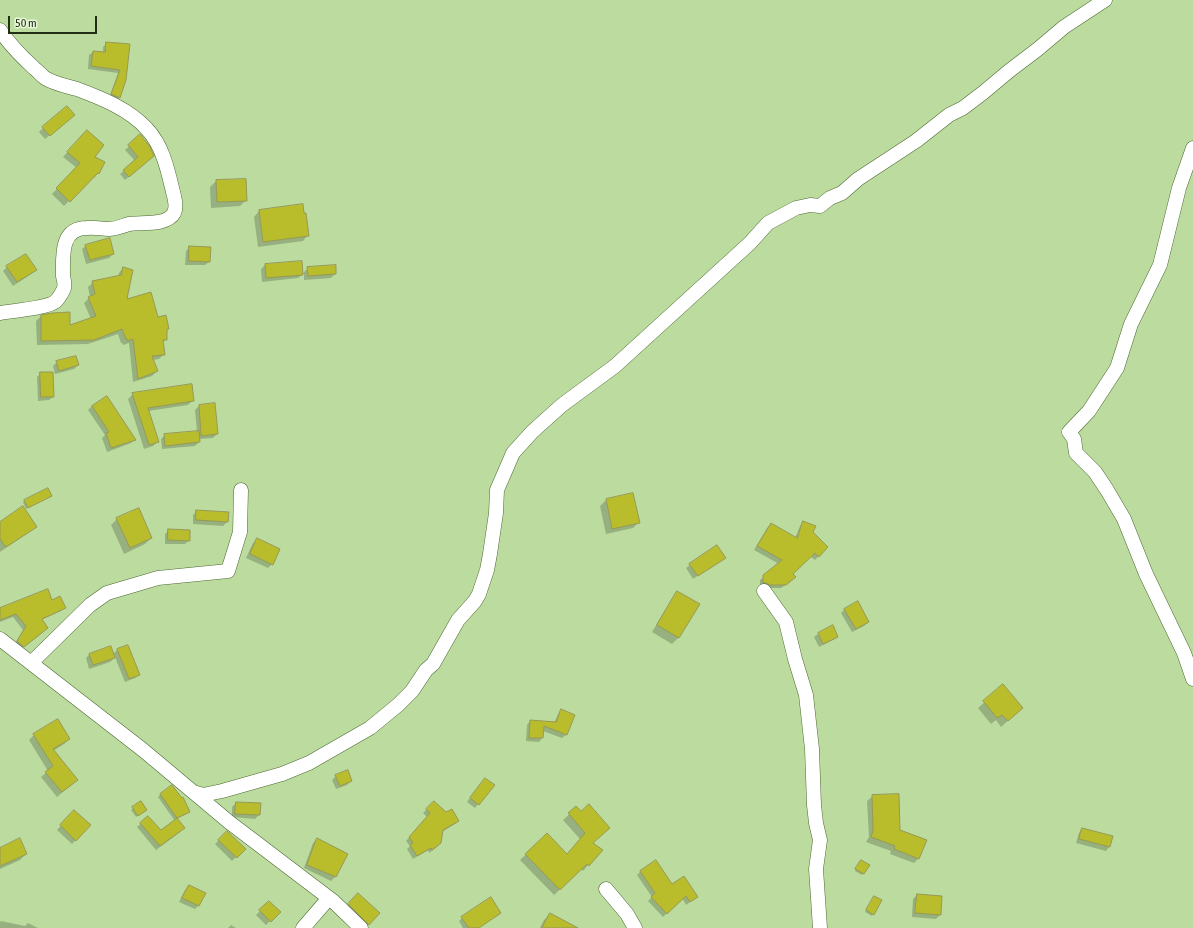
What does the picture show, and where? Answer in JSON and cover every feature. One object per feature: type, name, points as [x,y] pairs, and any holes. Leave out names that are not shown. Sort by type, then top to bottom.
[{"type":"street","points":[[193,792],[203,795],[282,774],[331,752],[370,728],[386,715],[412,691],[426,670],[433,664],[458,620],[475,601],[479,594],[487,570],[490,554],[496,513],[497,490],[513,453],[532,432],[562,405],[615,366],[750,243],[768,223],[796,208],[810,204],[820,206],[830,198],[842,193],[858,179],[916,141],[949,115],[964,108],[1009,71],[1038,50],[1064,27],[1105,0]]},
{"type":"street","points":[[0,30],[24,59],[45,78],[124,110],[148,129],[158,144],[167,167],[176,203],[175,212],[172,216],[150,224],[131,224],[110,229],[77,229],[72,232],[65,242],[63,262],[64,289],[55,302],[38,307],[0,313]]},
{"type":"street","points":[[1193,148],[1179,188],[1160,265],[1131,324],[1117,368],[1089,411],[1069,432],[1074,439],[1076,453],[1095,472],[1124,518],[1146,574],[1184,653],[1193,679]]},
{"type":"street","points":[[31,663],[90,606],[107,593],[158,578],[228,571],[240,532],[241,490]]},
{"type":"street","points":[[764,591],[786,622],[794,659],[806,695],[812,749],[814,805],[820,840],[816,869],[820,928]]},
{"type":"street","points":[[0,639],[143,750],[229,822],[329,898],[361,928]]},
{"type":"street","points":[[606,889],[627,914],[635,928]]},
{"type":"street","points":[[303,928],[329,898]]},
{"type":"building","points":[[106,42],[130,44],[126,80],[120,98],[111,94],[120,70],[91,66],[93,51],[105,52]]},
{"type":"building","points":[[67,106],[75,115],[50,136],[42,127]]},
{"type":"building","points":[[87,130],[104,145],[95,157],[105,162],[99,174],[98,173],[70,202],[56,188],[80,163],[67,152]]},
{"type":"building","points":[[140,134],[150,147],[154,156],[129,177],[123,170],[138,157],[128,145]]},
{"type":"building","points":[[246,179],[247,201],[217,202],[216,180]]},
{"type":"building","points":[[303,204],[304,213],[306,213],[309,236],[263,242],[259,210]]},
{"type":"building","points":[[110,238],[114,254],[90,260],[85,245]]},
{"type":"building","points":[[189,246],[211,247],[210,262],[189,261]]},
{"type":"building","points":[[26,254],[37,270],[17,282],[6,266]]},
{"type":"building","points":[[302,261],[303,275],[266,278],[265,264]]},
{"type":"building","points":[[336,265],[336,274],[308,276],[307,267]]},
{"type":"building","points":[[123,267],[133,270],[127,299],[151,292],[158,317],[166,315],[169,329],[167,329],[167,340],[163,340],[165,355],[152,356],[158,371],[138,379],[133,339],[127,341],[122,329],[94,340],[41,341],[41,315],[70,312],[70,325],[96,316],[88,297],[95,294],[92,281],[121,275]]},
{"type":"building","points":[[76,356],[79,365],[59,371],[56,361]]},
{"type":"building","points":[[40,372],[53,372],[54,397],[41,397]]},
{"type":"building","points":[[192,384],[194,401],[148,408],[159,442],[149,445],[132,393]]},
{"type":"building","points":[[107,396],[136,440],[111,448],[106,433],[109,432],[92,406]]},
{"type":"building","points":[[215,403],[218,434],[201,436],[199,405]]},
{"type":"building","points":[[199,431],[200,442],[165,446],[164,434]]},
{"type":"building","points":[[48,488],[52,496],[28,508],[24,500]]},
{"type":"building","points":[[633,493],[640,523],[612,529],[606,499]]},
{"type":"building","points":[[23,506],[37,527],[6,547],[0,539],[0,522]]},
{"type":"building","points":[[139,508],[152,538],[130,548],[116,518]]},
{"type":"building","points":[[196,510],[229,512],[228,522],[196,520]]},
{"type":"building","points":[[803,521],[816,526],[813,532],[828,547],[819,557],[815,553],[793,574],[796,577],[786,585],[770,585],[763,583],[763,575],[782,560],[757,546],[771,523],[797,538]]},
{"type":"building","points":[[168,529],[190,530],[190,541],[168,540]]},
{"type":"building","points":[[257,538],[280,549],[273,565],[250,554]]},
{"type":"building","points":[[717,545],[726,558],[698,576],[689,564]]},
{"type":"building","points":[[48,589],[52,600],[60,596],[66,608],[42,619],[48,628],[24,647],[17,641],[26,626],[16,614],[0,620],[0,608]]},
{"type":"building","points":[[677,591],[700,604],[679,638],[657,625]]},
{"type":"building","points":[[858,601],[869,622],[856,629],[844,609]]},
{"type":"building","points":[[833,625],[838,637],[823,644],[818,633]]},
{"type":"building","points":[[128,645],[140,675],[129,679],[117,649]]},
{"type":"building","points":[[111,646],[115,658],[93,665],[89,654]]},
{"type":"building","points":[[1003,684],[1023,708],[1008,721],[1002,715],[997,718],[983,701]]},
{"type":"building","points":[[561,709],[575,715],[567,735],[544,726],[543,738],[529,738],[530,720],[556,722]]},
{"type":"building","points":[[58,719],[70,739],[53,749],[78,780],[62,792],[45,772],[53,766],[33,734]]},
{"type":"building","points":[[348,770],[352,781],[340,786],[335,775]]},
{"type":"building","points":[[485,778],[495,785],[479,805],[470,798]]},
{"type":"building","points":[[172,785],[182,798],[183,797],[190,812],[177,818],[160,794]]},
{"type":"building","points":[[899,794],[900,830],[927,840],[919,859],[894,849],[895,846],[871,837],[873,831],[872,795]]},
{"type":"building","points":[[141,801],[147,810],[138,816],[132,807]]},
{"type":"building","points":[[434,801],[446,812],[452,809],[459,821],[443,830],[441,843],[432,850],[431,848],[417,856],[410,845],[413,843],[409,837],[430,813],[426,809]]},
{"type":"building","points":[[236,802],[261,803],[260,815],[235,814]]},
{"type":"building","points":[[589,804],[610,828],[593,843],[603,850],[589,866],[587,864],[560,890],[525,854],[547,833],[567,854],[585,833],[568,813],[576,806],[581,811]]},
{"type":"building","points":[[74,810],[91,825],[76,841],[60,825]]},
{"type":"building","points":[[148,816],[161,830],[177,818],[185,828],[160,846],[140,823]]},
{"type":"building","points":[[1082,828],[1113,836],[1110,847],[1079,839]]},
{"type":"building","points":[[227,831],[246,849],[237,858],[218,840]]},
{"type":"building","points":[[20,838],[27,854],[0,866],[0,848]]},
{"type":"building","points":[[317,838],[348,854],[336,877],[307,865]]},
{"type":"building","points":[[656,860],[672,884],[684,876],[698,897],[690,902],[686,896],[667,914],[651,897],[655,893],[640,871]]},
{"type":"building","points":[[861,860],[870,865],[864,874],[855,869]]},
{"type":"building","points":[[189,885],[206,893],[199,906],[182,898]]},
{"type":"building","points":[[358,893],[380,913],[369,925],[348,904]]},
{"type":"building","points":[[917,894],[942,896],[941,915],[915,913]]},
{"type":"building","points":[[874,896],[882,900],[874,915],[866,910]]},
{"type":"building","points":[[491,897],[501,913],[479,928],[469,928],[461,917]]},
{"type":"building","points":[[269,901],[281,912],[271,922],[259,910]]},
{"type":"building","points":[[550,913],[578,928],[542,928]]}]
